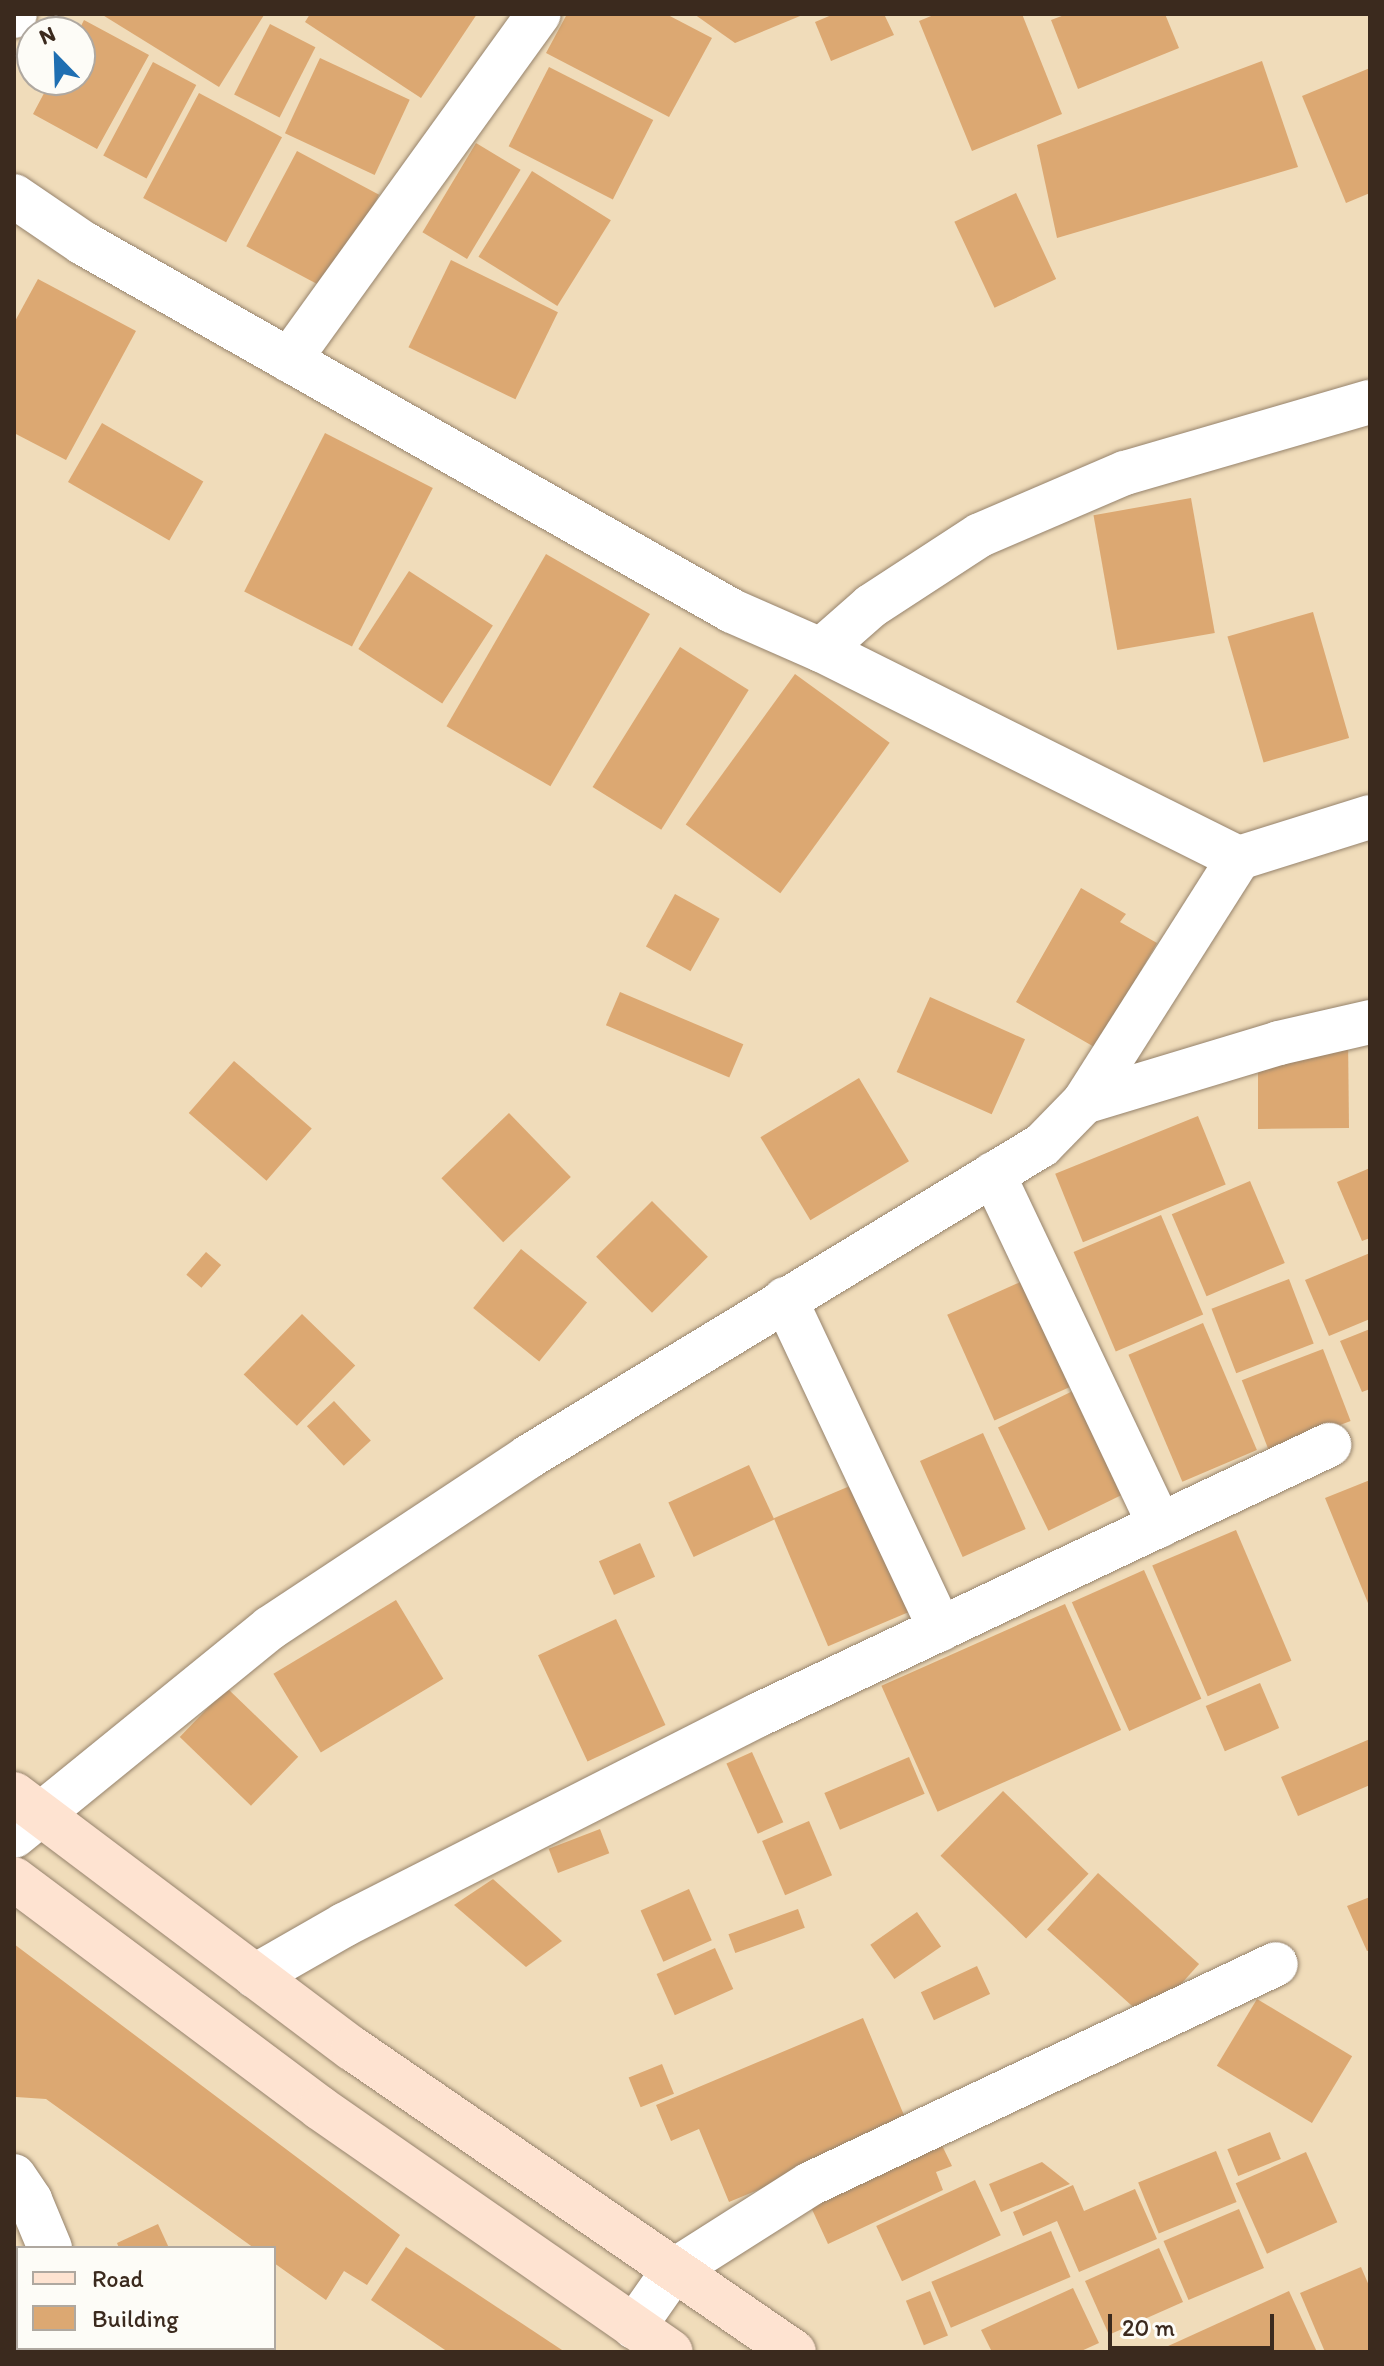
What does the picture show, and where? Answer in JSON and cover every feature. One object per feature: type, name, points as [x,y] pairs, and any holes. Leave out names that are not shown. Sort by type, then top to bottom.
[{"type":"street","points":[[289,360],[539,14]]},
{"type":"street","points":[[14,196],[83,243],[732,611],[821,650],[1239,858]]},
{"type":"street","points":[[821,650],[871,606],[980,535],[1125,473],[1370,402]]},
{"type":"street","points":[[794,2352],[353,2049],[255,1976],[23,1814],[270,1628],[528,1457],[1042,1145],[1084,1102],[1239,858],[1370,817]]},
{"type":"street","points":[[1084,1102],[1279,1043],[1370,1022]]},
{"type":"street","points":[[993,1174],[1160,1525]]},
{"type":"street","points":[[785,1299],[940,1629]]},
{"type":"street","points":[[255,1976],[344,1925],[686,1751],[1329,1445]]},
{"type":"street","points":[[14,1879],[320,2108],[671,2352]]},
{"type":"street","points":[[634,2327],[673,2271],[810,2184],[1276,1964]]},
{"type":"street","points":[[14,2176],[30,2200],[49,2246]]},
{"type":"building","points":[[101,14],[262,14],[264,15],[219,87]]},
{"type":"building","points":[[310,14],[477,14],[421,98],[305,22]]},
{"type":"building","points":[[567,14],[666,14],[712,38],[669,117],[546,53]]},
{"type":"building","points":[[694,14],[805,14],[735,43]]},
{"type":"building","points":[[834,14],[884,14],[894,35],[831,61],[815,22]]},
{"type":"building","points":[[936,14],[1022,14],[1062,114],[972,151],[919,21]]},
{"type":"building","points":[[1067,14],[1165,14],[1179,48],[1078,89],[1051,20]]},
{"type":"building","points":[[270,24],[315,47],[280,118],[234,94]]},
{"type":"building","points":[[96,26],[149,55],[97,149],[33,114],[43,96],[96,96]]},
{"type":"building","points":[[320,58],[410,100],[375,175],[285,133]]},
{"type":"building","points":[[1262,61],[1298,167],[1057,238],[1037,145]]},
{"type":"building","points":[[153,62],[196,85],[147,179],[103,156]]},
{"type":"building","points":[[549,67],[653,120],[613,199],[509,146]]},
{"type":"building","points":[[1370,68],[1370,193],[1346,203],[1302,96]]},
{"type":"building","points":[[199,93],[282,137],[226,242],[143,198]]},
{"type":"building","points":[[476,143],[521,170],[467,259],[422,232]]},
{"type":"building","points":[[297,151],[379,195],[328,290],[246,246]]},
{"type":"building","points":[[532,171],[611,220],[557,306],[478,257]]},
{"type":"building","points":[[1016,193],[1056,279],[995,308],[954,222]]},
{"type":"building","points":[[451,260],[558,312],[515,399],[408,347]]},
{"type":"building","points":[[38,279],[136,331],[66,460],[14,433],[14,323]]},
{"type":"building","points":[[102,423],[203,482],[169,540],[68,482]]},
{"type":"building","points":[[325,433],[433,488],[352,647],[244,592]]},
{"type":"building","points":[[1191,498],[1215,633],[1117,650],[1094,515]]},
{"type":"building","points":[[546,554],[650,614],[550,786],[446,726]]},
{"type":"building","points":[[409,571],[493,625],[442,703],[358,649]]},
{"type":"building","points":[[1313,612],[1349,738],[1264,762],[1227,637]]},
{"type":"building","points":[[680,647],[749,690],[661,830],[593,787]]},
{"type":"building","points":[[795,674],[890,743],[780,893],[686,824]]},
{"type":"building","points":[[1081,888],[1126,914],[1120,922],[1157,943],[1096,1048],[1016,1002]]},
{"type":"building","points":[[675,894],[720,919],[691,971],[646,946]]},
{"type":"building","points":[[620,992],[743,1044],[729,1077],[606,1025]]},
{"type":"building","points":[[930,997],[1025,1039],[992,1114],[897,1072]]},
{"type":"building","points":[[1348,1036],[1349,1128],[1258,1129],[1258,1067]]},
{"type":"building","points":[[234,1061],[312,1129],[266,1181],[189,1113]]},
{"type":"building","points":[[859,1078],[909,1161],[810,1220],[760,1137]]},
{"type":"building","points":[[509,1113],[571,1177],[503,1242],[441,1178]]},
{"type":"building","points":[[1198,1116],[1226,1185],[1083,1242],[1055,1174]]},
{"type":"building","points":[[1370,1168],[1370,1238],[1362,1241],[1337,1182]]},
{"type":"building","points":[[1250,1181],[1285,1263],[1207,1296],[1172,1214]]},
{"type":"building","points":[[652,1201],[708,1257],[652,1313],[596,1257]]},
{"type":"building","points":[[1161,1215],[1203,1314],[1116,1352],[1074,1252]]},
{"type":"building","points":[[521,1249],[587,1302],[539,1362],[473,1308]]},
{"type":"building","points":[[206,1252],[221,1265],[201,1288],[186,1275]]},
{"type":"building","points":[[1370,1253],[1370,1319],[1329,1336],[1305,1280]]},
{"type":"building","points":[[1034,1276],[1081,1382],[994,1421],[947,1315]]},
{"type":"building","points":[[1289,1279],[1314,1343],[1236,1373],[1212,1309]]},
{"type":"building","points":[[302,1314],[355,1365],[297,1426],[244,1374]]},
{"type":"building","points":[[1203,1323],[1257,1450],[1182,1482],[1128,1355]]},
{"type":"building","points":[[1370,1329],[1370,1389],[1362,1392],[1340,1341]]},
{"type":"building","points":[[1323,1349],[1351,1421],[1269,1452],[1242,1380]]},
{"type":"building","points":[[1087,1384],[1137,1487],[1048,1531],[998,1427]]},
{"type":"building","points":[[334,1401],[371,1440],[344,1466],[307,1426]]},
{"type":"building","points":[[983,1433],[1026,1529],[963,1557],[920,1461]]},
{"type":"building","points":[[749,1465],[774,1519],[694,1557],[668,1503]]},
{"type":"building","points":[[864,1480],[918,1608],[828,1646],[774,1518]]},
{"type":"building","points":[[1370,1480],[1370,1608],[1325,1498]]},
{"type":"building","points":[[1236,1530],[1291,1661],[1208,1696],[1152,1566]]},
{"type":"building","points":[[640,1543],[655,1577],[614,1595],[599,1561]]},
{"type":"building","points":[[1144,1570],[1201,1699],[1129,1731],[1072,1602]]},
{"type":"building","points":[[396,1600],[443,1679],[321,1753],[273,1674]]},
{"type":"building","points":[[1065,1604],[1121,1730],[938,1812],[881,1686]]},
{"type":"building","points":[[616,1619],[665,1725],[588,1761],[538,1655]]},
{"type":"building","points":[[1260,1683],[1279,1728],[1225,1751],[1206,1706]]},
{"type":"building","points":[[227,1688],[298,1757],[251,1806],[180,1737]]},
{"type":"building","points":[[1370,1739],[1370,1785],[1298,1816],[1281,1777]]},
{"type":"building","points":[[752,1752],[783,1822],[758,1834],[726,1763]]},
{"type":"building","points":[[909,1757],[925,1794],[840,1830],[824,1793]]},
{"type":"building","points":[[1003,1791],[1089,1874],[1026,1938],[940,1856]]},
{"type":"building","points":[[809,1821],[832,1875],[785,1895],[762,1841]]},
{"type":"building","points":[[600,1829],[609,1853],[558,1873],[549,1849]]},
{"type":"building","points":[[1098,1873],[1199,1964],[1148,2020],[1047,1929]]},
{"type":"building","points":[[493,1879],[562,1941],[526,1967],[454,1905]]},
{"type":"building","points":[[689,1889],[712,1940],[663,1962],[641,1911]]},
{"type":"building","points":[[1370,1897],[1370,1950],[1367,1951],[1347,1906]]},
{"type":"building","points":[[798,1909],[805,1928],[735,1953],[728,1934]]},
{"type":"building","points":[[917,1912],[941,1946],[894,1979],[870,1945]]},
{"type":"building","points":[[14,1944],[400,2235],[367,2285],[344,2271],[326,2300],[276,2264],[276,2246],[251,2246],[46,2099],[16,2097]]},
{"type":"building","points":[[715,1948],[733,1989],[675,2015],[657,1974]]},
{"type":"building","points":[[977,1966],[990,1994],[934,2020],[921,1992]]},
{"type":"building","points":[[1257,1999],[1352,2056],[1312,2123],[1217,2066]]},
{"type":"building","points":[[863,2018],[909,2127],[729,2202],[699,2129],[671,2141],[656,2105]]},
{"type":"building","points":[[662,2064],[674,2094],[641,2107],[629,2077]]},
{"type":"building","points":[[935,2131],[952,2166],[936,2172],[943,2190],[828,2244],[804,2192]]},
{"type":"building","points":[[1270,2132],[1281,2159],[1238,2176],[1227,2149]]},
{"type":"building","points":[[1216,2151],[1237,2202],[1159,2233],[1138,2182]]},
{"type":"building","points":[[1306,2152],[1337,2222],[1267,2254],[1236,2183]]},
{"type":"building","points":[[1042,2162],[1070,2184],[1001,2212],[989,2184]]},
{"type":"building","points":[[975,2180],[1001,2235],[902,2281],[876,2226]]},
{"type":"building","points":[[1073,2185],[1084,2211],[1135,2189],[1157,2239],[1079,2272],[1057,2221],[1023,2236],[1013,2212]]},
{"type":"building","points":[[1239,2209],[1264,2268],[1189,2300],[1164,2241]]},
{"type":"building","points":[[158,2224],[168,2246],[118,2246],[117,2243]]},
{"type":"building","points":[[1051,2231],[1071,2277],[951,2328],[931,2282]]},
{"type":"building","points":[[406,2247],[565,2352],[448,2352],[371,2300]]},
{"type":"building","points":[[1159,2248],[1183,2302],[1109,2335],[1085,2281]]},
{"type":"building","points":[[1361,2267],[1370,2288],[1370,2352],[1325,2352],[1300,2293]]},
{"type":"building","points":[[1073,2288],[1099,2343],[1079,2352],[992,2352],[981,2330]]},
{"type":"building","points":[[930,2291],[948,2336],[924,2345],[906,2301]]},
{"type":"building","points":[[1289,2291],[1317,2352],[1155,2352]]},
{"type":"building","points":[[168,2350],[214,2350],[169,2352]]}]
